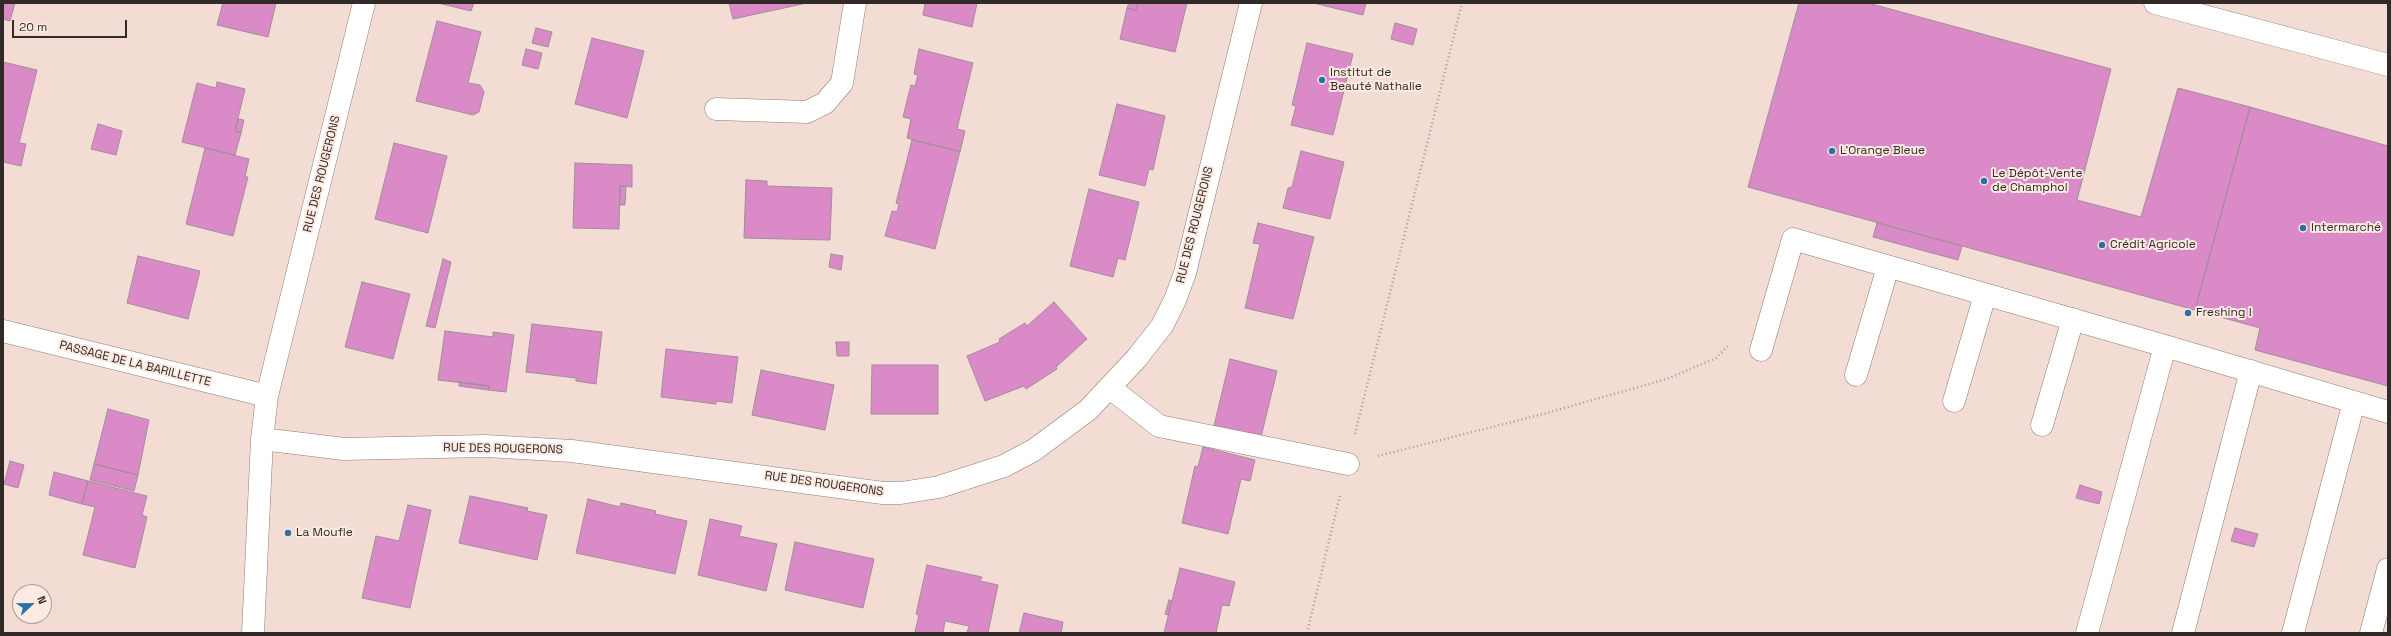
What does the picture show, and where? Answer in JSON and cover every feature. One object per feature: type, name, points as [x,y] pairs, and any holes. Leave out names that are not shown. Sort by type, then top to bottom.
[{"type":"street","name":"RUE DES ROUGERONS","points":[[253,633],[262,439],[267,396],[364,3]]},
{"type":"street","points":[[716,109],[807,112],[824,103],[842,83],[855,3]]},
{"type":"street","name":"RUE DES ROUGERONS","points":[[262,439],[344,449],[486,446],[572,451],[782,478],[867,492],[901,493],[939,487],[1004,466],[1062,431],[1110,388],[1136,359],[1162,326],[1183,280],[1251,3]]},
{"type":"street","points":[[2155,3],[2388,65]]},
{"type":"street","points":[[1761,350],[1793,239],[2074,319],[2388,412]]},
{"type":"street","points":[[1856,375],[1888,267]]},
{"type":"street","points":[[1954,401],[1985,294]]},
{"type":"street","points":[[2042,425],[2074,319]]},
{"type":"street","name":"PASSAGE DE LA BARILLETTE","points":[[3,332],[267,396]]},
{"type":"street","points":[[2087,633],[2165,346]]},
{"type":"street","points":[[2183,633],[2251,371]]},
{"type":"street","points":[[1110,388],[1159,426],[1348,464]]},
{"type":"street","points":[[2293,633],[2354,402]]},
{"type":"street","points":[[2371,633],[2388,569]]},
{"type":"path","points":[[1307,633],[1462,3]]},
{"type":"path","points":[[1348,464],[1543,414],[1667,379],[1716,358],[1732,342],[1761,350]]},
{"type":"building","points":[[3,3],[15,3],[10,21],[3,19]]},
{"type":"building","points":[[223,3],[276,3],[268,37],[217,25]]},
{"type":"building","points":[[438,3],[474,3],[471,11]]},
{"type":"building","points":[[729,3],[807,3],[733,19]]},
{"type":"building","points":[[925,3],[977,3],[972,27],[923,15]]},
{"type":"building","points":[[1129,3],[1138,3],[1136,10],[1127,8]]},
{"type":"building","points":[[1138,3],[1187,3],[1175,52],[1120,39],[1127,8],[1136,10]]},
{"type":"building","points":[[1313,3],[1366,3],[1363,15]]},
{"type":"building","points":[[1799,3],[1868,3],[2111,69],[2077,200],[2141,217],[2178,88],[2250,107],[2195,310],[1748,187]]},
{"type":"building","points":[[437,21],[481,32],[468,83],[480,85],[484,92],[479,112],[473,115],[416,101]]},
{"type":"building","points":[[1395,23],[1417,29],[1413,45],[1391,39]]},
{"type":"building","points":[[536,28],[552,32],[548,47],[532,43]]},
{"type":"building","points":[[592,38],[644,51],[627,118],[575,104]]},
{"type":"building","name":"Institut de Beauté Nathalie","points":[[1307,43],[1353,54],[1333,135],[1291,125],[1296,106],[1292,105]]},
{"type":"building","points":[[526,49],[542,53],[538,69],[522,65]]},
{"type":"building","points":[[919,49],[973,63],[957,129],[965,131],[960,152],[907,138],[911,119],[903,117],[911,85],[915,86],[918,75],[914,74]]},
{"type":"building","points":[[3,62],[37,70],[19,143],[26,144],[21,166],[3,162]]},
{"type":"building","points":[[217,82],[245,89],[235,131],[241,133],[235,155],[182,142],[197,83],[216,88]]},
{"type":"building","points":[[1117,104],[1165,116],[1153,170],[1149,169],[1145,186],[1099,175]]},
{"type":"building","name":"Intermarché","points":[[2250,107],[2388,146],[2388,386],[2255,350],[2260,328],[2195,310]]},
{"type":"building","points":[[238,119],[244,120],[241,133],[235,131]]},
{"type":"building","points":[[98,124],[122,131],[116,155],[91,149]]},
{"type":"building","points":[[912,140],[960,151],[935,249],[885,236],[892,211],[897,212],[899,204],[896,203]]},
{"type":"building","points":[[394,143],[447,156],[428,233],[375,219]]},
{"type":"building","points":[[205,148],[249,159],[245,177],[248,177],[233,236],[186,224]]},
{"type":"building","points":[[1301,151],[1344,162],[1330,219],[1283,208],[1288,188],[1292,187]]},
{"type":"building","points":[[575,163],[632,165],[632,187],[620,186],[619,229],[573,228]]},
{"type":"building","points":[[746,180],[767,181],[767,186],[832,188],[830,240],[744,238]]},
{"type":"building","points":[[620,186],[626,186],[625,205],[620,205]]},
{"type":"building","points":[[1089,189],[1139,202],[1125,260],[1118,258],[1113,277],[1070,266]]},
{"type":"building","points":[[1258,223],[1314,237],[1293,319],[1245,308],[1260,244],[1253,243]]},
{"type":"building","points":[[1877,223],[1962,246],[1958,260],[1873,237]]},
{"type":"building","points":[[831,254],[843,256],[841,270],[829,267]]},
{"type":"building","points":[[138,256],[200,271],[188,319],[127,303]]},
{"type":"building","points":[[443,259],[451,262],[435,328],[426,326]]},
{"type":"building","points":[[362,282],[410,294],[393,359],[345,347]]},
{"type":"building","points":[[1054,302],[1087,339],[1056,367],[1057,369],[1026,389],[1024,386],[985,401],[967,356],[1000,342],[999,339],[1025,323],[1027,326]]},
{"type":"building","points":[[532,324],[602,332],[596,384],[576,381],[576,378],[526,372]]},
{"type":"building","points":[[445,331],[493,337],[493,332],[514,335],[506,392],[488,390],[489,386],[438,380]]},
{"type":"building","points":[[836,342],[849,342],[849,356],[837,356]]},
{"type":"building","points":[[666,349],[738,357],[732,403],[716,401],[716,404],[661,397]]},
{"type":"building","points":[[1230,359],[1277,371],[1261,437],[1214,426]]},
{"type":"building","points":[[872,365],[938,365],[938,414],[871,414]]},
{"type":"building","points":[[761,370],[834,385],[825,430],[752,415]]},
{"type":"building","points":[[459,382],[489,386],[488,390],[459,386]]},
{"type":"building","points":[[108,409],[149,420],[138,475],[94,464]]},
{"type":"building","points":[[1203,447],[1255,460],[1250,481],[1241,479],[1228,534],[1182,523],[1195,466],[1198,467]]},
{"type":"building","points":[[10,461],[24,465],[18,488],[4,484]]},
{"type":"building","points":[[94,464],[138,475],[134,491],[90,480]]},
{"type":"building","points":[[54,472],[88,481],[82,504],[49,495]]},
{"type":"building","points":[[88,481],[147,496],[142,515],[147,517],[135,568],[83,555],[95,507],[82,504]]},
{"type":"building","points":[[2080,485],[2102,492],[2099,504],[2076,498]]},
{"type":"building","points":[[470,496],[528,508],[527,511],[547,515],[537,560],[459,543]]},
{"type":"building","points":[[588,499],[620,507],[621,503],[656,511],[655,514],[687,521],[675,574],[576,553]]},
{"type":"building","points":[[408,505],[431,510],[410,608],[362,598],[376,536],[399,541]]},
{"type":"building","points":[[710,519],[742,526],[739,536],[777,544],[766,591],[698,575]]},
{"type":"building","points":[[2235,528],[2258,534],[2254,547],[2231,541]]},
{"type":"building","points":[[795,542],[874,559],[863,608],[785,590]]},
{"type":"building","points":[[927,565],[982,577],[980,581],[998,585],[988,633],[967,633],[969,626],[945,621],[943,633],[915,632],[919,615],[916,614]]},
{"type":"building","points":[[1180,568],[1235,582],[1229,606],[1222,605],[1216,633],[1164,633]]},
{"type":"building","points":[[1169,600],[1172,601],[1168,615],[1165,614]]},
{"type":"building","points":[[1024,613],[1063,622],[1061,633],[1019,633]]},
{"type":"place","name":"Institut de Beauté Nathalie","points":[[1322,80]]},
{"type":"place","name":"L'Orange Bleue","points":[[1832,151]]},
{"type":"place","name":"Le Dépôt-Vente de Champhol","points":[[1984,181]]},
{"type":"place","name":"Intermarché","points":[[2303,228]]},
{"type":"place","name":"Crédit Agricole","points":[[2102,245]]},
{"type":"place","name":"Freshing !","points":[[2188,313]]},
{"type":"place","name":"La Moufle","points":[[288,533]]}]
